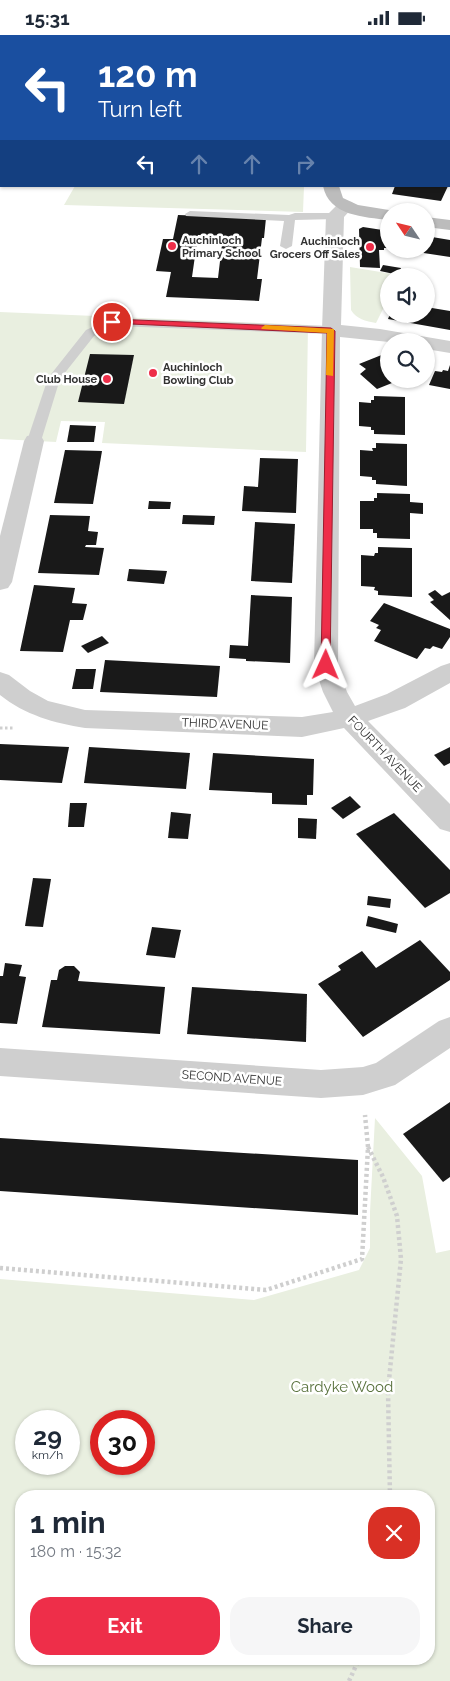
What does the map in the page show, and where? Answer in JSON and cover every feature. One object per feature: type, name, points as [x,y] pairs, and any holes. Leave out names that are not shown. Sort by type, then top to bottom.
[{"type":"street","points":[[331,187],[331,193],[340,211],[380,214]]},
{"type":"street","name":"FOURTH AVENUE","points":[[340,211],[331,331],[326,665],[335,692],[349,718],[450,821]]},
{"type":"street","points":[[435,222],[450,225]]},
{"type":"street","points":[[331,331],[380,335]]},
{"type":"street","points":[[435,344],[450,347]]},
{"type":"street","points":[[0,582],[34,441]]},
{"type":"street","name":"THIRD AVENUE","points":[[0,681],[26,702],[51,713],[85,719],[302,727],[349,718],[396,701],[450,672]]},
{"type":"street","name":"SECOND AVENUE","points":[[0,1062],[321,1084],[362,1081],[384,1075],[450,1031]]},
{"type":"lane","points":[[190,214],[290,218],[340,211]]},
{"type":"lane","points":[[286,246],[290,218]]},
{"type":"lane","points":[[34,441],[54,378],[90,333],[112,322],[331,331]]},
{"type":"path","points":[[0,1268],[266,1290],[362,1259],[368,1147],[362,1081]]},
{"type":"path","points":[[368,1147],[384,1177],[398,1216],[401,1259],[388,1390],[390,1490]]},
{"type":"path","points":[[348,1681],[356,1665]]},
{"type":"green space","points":[[74,187],[304,187],[303,212],[64,205]]},
{"type":"green space","points":[[350,267],[380,272],[380,315],[376,323],[358,318],[351,310]]},
{"type":"green space","name":"Auchinloch Bowling Club","points":[[0,312],[308,325],[306,452],[102,443],[105,422],[61,421],[56,442],[0,439]]},
{"type":"green space","name":"Cardyke Wood","points":[[375,1118],[422,1176],[436,1253],[450,1250],[450,1681],[0,1681],[0,1279],[254,1300],[359,1270],[370,1248]]},
{"type":"building","points":[[395,187],[448,187],[441,201],[392,194]]},
{"type":"building","points":[[178,215],[266,218],[257,279],[262,279],[259,301],[166,297],[171,272],[156,271],[163,239],[173,239]],"holes":[[[198,235],[223,236],[218,278],[192,277]]]},
{"type":"building","name":"Auchinloch Grocers Off Sales","points":[[363,227],[380,230],[380,268],[360,267],[359,229]]},
{"type":"building","points":[[435,238],[450,240],[450,257],[435,255]]},
{"type":"building","points":[[383,265],[401,268],[382,268]]},
{"type":"building","points":[[435,308],[450,311],[450,330],[411,323],[435,323]]},
{"type":"building","name":"Club House","points":[[90,354],[134,355],[124,404],[78,402]]},
{"type":"building","points":[[380,356],[380,388],[377,389],[360,374],[366,369],[359,364]]},
{"type":"building","points":[[450,365],[450,389],[435,386],[435,371],[448,371]]},
{"type":"building","points":[[374,396],[405,397],[405,435],[374,434],[374,430],[371,430],[371,427],[359,426],[359,402],[371,403],[371,400],[374,400]]},
{"type":"building","points":[[70,425],[96,426],[94,442],[67,442]]},
{"type":"building","points":[[376,443],[407,444],[407,486],[376,484],[376,480],[372,480],[372,477],[360,476],[360,450],[373,451],[372,448],[376,448]]},
{"type":"building","points":[[65,450],[102,451],[93,504],[54,503]]},
{"type":"building","points":[[260,458],[298,459],[296,513],[242,511],[244,486],[258,487]]},
{"type":"building","points":[[377,493],[410,494],[410,502],[423,503],[423,514],[410,513],[410,539],[377,538],[377,533],[373,533],[373,529],[360,529],[360,501],[374,501],[374,498],[377,498]]},
{"type":"building","points":[[149,501],[171,502],[170,509],[148,509]]},
{"type":"building","points":[[50,515],[90,516],[88,531],[98,532],[96,545],[86,545],[85,547],[104,548],[99,575],[38,573]]},
{"type":"building","points":[[183,515],[215,516],[214,525],[182,524]]},
{"type":"building","points":[[255,522],[295,524],[292,583],[251,581]]},
{"type":"building","points":[[378,547],[412,548],[412,597],[378,595],[378,591],[374,590],[375,587],[361,586],[361,555],[374,556],[375,553],[378,553]]},
{"type":"building","points":[[129,569],[167,571],[164,584],[127,581]]},
{"type":"building","points":[[34,585],[75,588],[72,603],[87,604],[83,620],[70,620],[63,652],[20,651]]},
{"type":"building","points":[[435,590],[442,596],[450,592],[450,620],[430,602],[434,600],[428,594]]},
{"type":"building","points":[[251,595],[292,597],[290,663],[246,661],[246,659],[229,658],[230,645],[248,646]]},
{"type":"building","points":[[384,603],[450,629],[450,637],[442,649],[433,646],[430,649],[425,648],[417,659],[374,641],[381,630],[376,628],[379,625],[370,621]]},
{"type":"building","points":[[102,636],[109,643],[88,653],[81,646]]},
{"type":"building","points":[[105,660],[220,666],[217,697],[100,692]]},
{"type":"building","points":[[76,669],[96,669],[93,689],[72,689]]},
{"type":"building","points":[[0,744],[69,747],[62,783],[0,780]]},
{"type":"building","points":[[89,747],[190,753],[186,789],[84,783]]},
{"type":"building","points":[[450,747],[450,763],[444,766],[434,755]]},
{"type":"building","points":[[213,753],[314,759],[313,795],[307,795],[307,805],[272,804],[272,793],[209,790]]},
{"type":"building","points":[[350,796],[361,807],[343,819],[331,808]]},
{"type":"building","points":[[70,803],[87,803],[84,827],[68,827]]},
{"type":"building","points":[[171,812],[191,814],[188,839],[168,838]]},
{"type":"building","points":[[394,813],[450,870],[450,893],[425,908],[356,834]]},
{"type":"building","points":[[298,818],[317,819],[316,839],[298,838]]},
{"type":"building","points":[[33,878],[51,879],[43,927],[25,926]]},
{"type":"building","points":[[368,896],[391,899],[390,908],[367,905]]},
{"type":"building","points":[[368,916],[398,924],[396,933],[366,926]]},
{"type":"building","points":[[152,927],[181,930],[175,958],[146,955]]},
{"type":"building","points":[[420,940],[450,972],[450,980],[363,1037],[318,984],[341,970],[338,966],[362,951],[376,968]]},
{"type":"building","points":[[5,963],[22,965],[19,976],[26,977],[17,1024],[0,1023],[0,976],[3,976]]},
{"type":"building","points":[[65,966],[74,966],[80,972],[78,981],[165,987],[160,1034],[42,1027],[51,980],[57,980],[59,970]]},
{"type":"building","points":[[192,987],[307,994],[306,1042],[187,1034]]},
{"type":"building","points":[[450,1102],[450,1177],[443,1182],[403,1134]]},
{"type":"building","points":[[0,1138],[358,1160],[358,1215],[0,1191]]},
{"type":"slow traffic","points":[[265,328],[331,331],[330,375]]},
{"type":"place","name":"Auchinloch Primary School","points":[[172,246]]},
{"type":"place","name":"Auchinloch Grocers Off Sales","points":[[370,247]]},
{"type":"place","name":"Auchinloch Bowling Club","points":[[153,373]]},
{"type":"place","name":"Club House","points":[[107,379]]},
{"type":"route","points":[[112,322],[331,331],[326,665]]}]
